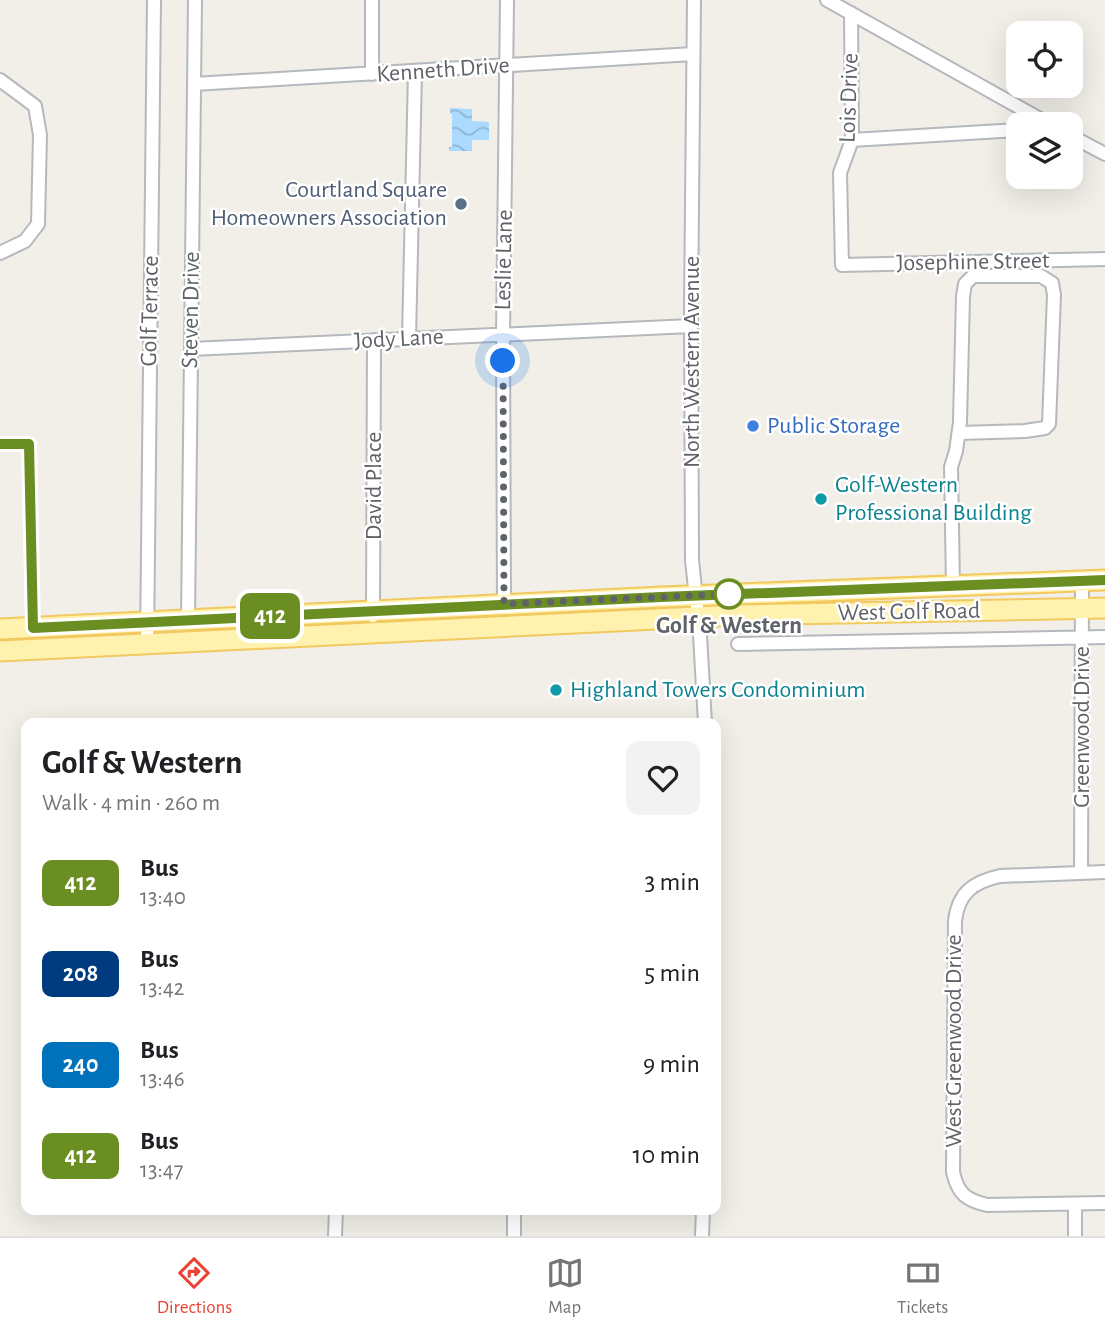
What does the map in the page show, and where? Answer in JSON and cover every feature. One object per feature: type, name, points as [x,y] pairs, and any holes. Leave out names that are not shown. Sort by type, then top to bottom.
[{"type":"main road","name":"West Golf Road","points":[[0,629],[695,595],[1105,580]]},
{"type":"main road","name":"West Golf Road","points":[[0,651],[698,617],[1105,608]]},
{"type":"street","name":"Golf Terrace","points":[[147,643],[154,0]]},
{"type":"street","name":"Steven Drive","points":[[188,620],[195,0]]},
{"type":"street","points":[[372,0],[372,74]]},
{"type":"street","name":"Leslie Lane","points":[[504,604],[503,334],[507,0]]},
{"type":"street","name":"North Western Avenue","points":[[694,0],[692,560],[702,653],[705,718]]},
{"type":"street","points":[[827,0],[1028,112]]},
{"type":"street","name":"Lois Drive","points":[[842,265],[840,173],[852,139],[851,13]]},
{"type":"street","name":"Kenneth Drive","points":[[194,84],[693,54]]},
{"type":"street","points":[[409,339],[415,72]]},
{"type":"street","points":[[0,80],[35,106],[40,135],[38,224],[25,241],[0,253]]},
{"type":"street","points":[[852,139],[1006,131]]},
{"type":"street","points":[[1083,142],[1105,154]]},
{"type":"street","name":"Josephine Street","points":[[842,265],[1105,259]]},
{"type":"street","points":[[953,586],[951,467],[960,422],[965,284],[973,276],[1041,276],[1052,282],[1054,295],[1049,424],[1045,428],[1025,431],[959,433]]},
{"type":"street","name":"Jody Lane","points":[[191,349],[691,326]]},
{"type":"street","name":"David Place","points":[[371,632],[374,340]]},
{"type":"street","name":"Greenwood Drive","points":[[1081,872],[1082,581]]},
{"type":"street","points":[[738,644],[1105,637]]},
{"type":"street","points":[[1081,872],[1105,872]]},
{"type":"street","name":"West Greenwood Drive","points":[[1075,1204],[987,1205],[974,1202],[962,1194],[956,1184],[953,1172],[954,921],[956,908],[964,894],[985,879],[1081,872]]},
{"type":"street","points":[[1075,1236],[1075,1204],[1105,1203]]},
{"type":"street","points":[[335,1236],[337,1215]]},
{"type":"street","points":[[513,1236],[514,1215]]},
{"type":"street","points":[[702,1236],[703,1215]]},
{"type":"water","points":[[450,108],[472,109],[472,121],[489,122],[489,140],[472,140],[472,151],[449,151],[449,147],[452,147]]},
{"type":"bus line","name":"412","points":[[0,444],[29,444],[33,628],[661,597],[1105,580]]},
{"type":"place","name":"Courtland Square Homeowners Association","points":[[461,204]]},
{"type":"place","name":"Public Storage","points":[[753,426]]},
{"type":"place","name":"Golf-Western Professional Building","points":[[821,499]]},
{"type":"place","name":"Golf & Western","points":[[729,594]]},
{"type":"place","name":"Highland Towers Condominium","points":[[556,690]]},
{"type":"route","points":[[503,361],[504,604],[729,594]]}]
